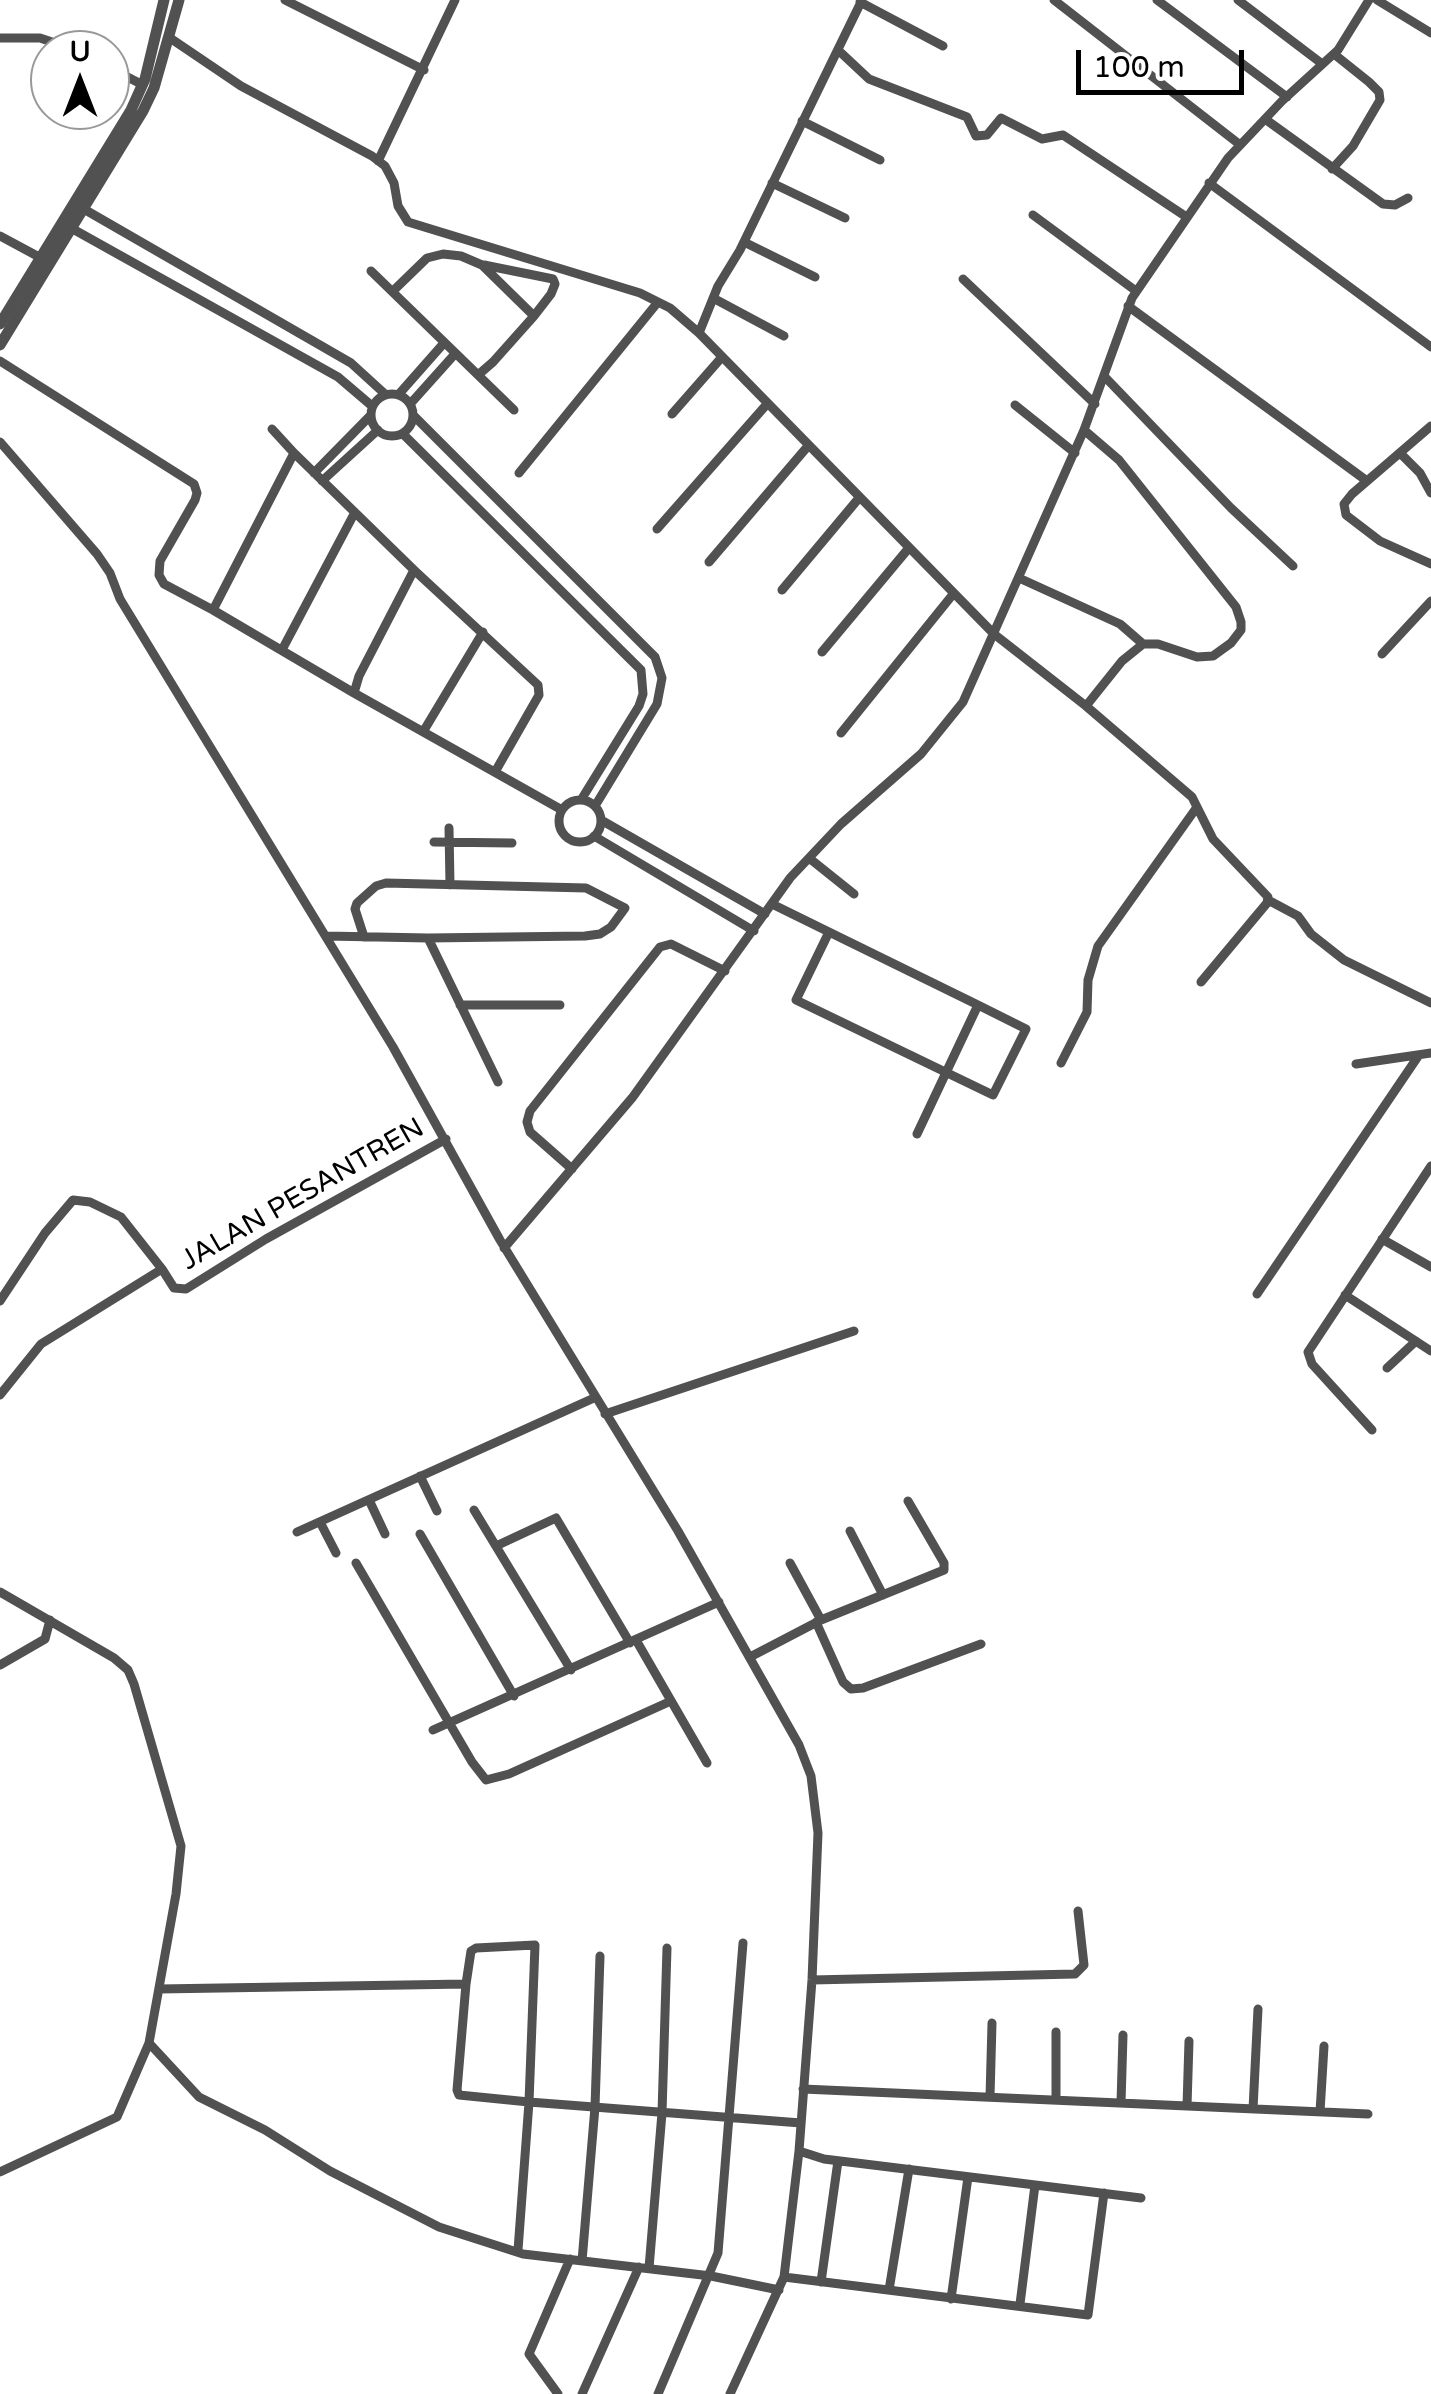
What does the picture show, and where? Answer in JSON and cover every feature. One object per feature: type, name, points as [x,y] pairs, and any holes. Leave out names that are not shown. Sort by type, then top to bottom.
[{"type":"street","points":[[0,322],[131,110],[143,85],[164,0]]},
{"type":"street","points":[[0,345],[143,111],[154,88],[180,0]]},
{"type":"street","points":[[286,0],[424,70]]},
{"type":"street","points":[[378,161],[455,0]]},
{"type":"street","points":[[1054,0],[1239,144]]},
{"type":"street","points":[[1157,0],[1287,97]]},
{"type":"street","points":[[1238,0],[1321,63]]},
{"type":"street","points":[[504,1248],[632,1098],[808,858],[921,754],[963,702],[1095,404],[1128,306],[1186,216],[1239,144],[1334,54],[1373,0],[1431,33]]},
{"type":"street","points":[[699,333],[861,1],[943,46]]},
{"type":"street","points":[[0,38],[30,38]]},
{"type":"street","points":[[170,38],[241,86],[378,161],[394,183],[398,206],[408,222],[618,286],[658,302],[699,333],[994,634],[1187,791],[1213,839],[1268,900],[1298,916],[1311,934],[1344,960],[1431,1003]]},
{"type":"street","points":[[838,50],[869,79],[967,117],[976,136],[987,135],[1001,118],[1042,138],[1063,134],[1186,216]]},
{"type":"street","points":[[1332,168],[1353,146],[1380,100],[1369,82],[1334,54]]},
{"type":"street","points":[[130,78],[143,85]]},
{"type":"street","points":[[1264,119],[1383,204],[1395,205],[1408,198]]},
{"type":"street","points":[[802,121],[880,160]]},
{"type":"street","points":[[772,184],[845,218]]},
{"type":"street","points":[[1209,184],[1431,347]]},
{"type":"street","points":[[71,228],[338,378],[372,411],[378,430],[392,436],[411,427],[411,403],[400,394],[385,394],[351,363],[82,208]]},
{"type":"street","points":[[1033,215],[1136,291]]},
{"type":"street","points":[[0,236],[40,258]]},
{"type":"street","points":[[744,242],[815,276]]},
{"type":"street","points":[[392,291],[427,258],[443,254],[553,279],[556,284],[551,294],[534,316],[478,375]]},
{"type":"street","points":[[482,264],[534,316]]},
{"type":"street","points":[[371,271],[514,410]]},
{"type":"street","points":[[963,278],[1095,404]]},
{"type":"street","points":[[713,298],[784,336]]},
{"type":"street","points":[[519,473],[658,302]]},
{"type":"street","points":[[1128,306],[1367,482]]},
{"type":"street","points":[[400,394],[444,343]]},
{"type":"street","points":[[411,403],[454,355]]},
{"type":"street","points":[[672,414],[722,357]]},
{"type":"street","points":[[0,361],[194,484],[195,500],[160,561],[159,576],[164,584],[283,648],[562,810]]},
{"type":"street","points":[[1104,376],[1230,508],[1294,566]]},
{"type":"street","points":[[314,473],[385,394]]},
{"type":"street","points":[[657,529],[767,404]]},
{"type":"street","points":[[1015,406],[1074,453]]},
{"type":"street","points":[[414,416],[655,657],[662,678],[658,704],[595,806]]},
{"type":"street","points":[[1431,426],[1344,504],[1346,514],[1380,541],[1431,564]]},
{"type":"street","points":[[272,428],[354,514],[540,690],[495,772]]},
{"type":"street","points":[[322,481],[378,430]]},
{"type":"street","points":[[1084,430],[1119,460],[1236,607],[1241,622],[1241,630],[1232,643],[1213,656],[1197,657],[1158,644],[1143,644],[1122,661],[1086,706]]},
{"type":"street","points":[[402,434],[636,663],[644,694],[581,800]]},
{"type":"street","points":[[0,442],[104,563],[124,606],[326,936],[446,1139],[504,1248],[718,1602],[799,1745],[816,1802],[818,1833],[799,2151],[784,2277],[730,2394]]},
{"type":"street","points":[[709,562],[808,446]]},
{"type":"street","points":[[1400,453],[1420,473],[1431,493]]},
{"type":"street","points":[[213,610],[294,454]]},
{"type":"street","points":[[782,590],[858,498]]},
{"type":"street","points":[[283,648],[354,514]]},
{"type":"street","points":[[822,652],[908,548]]},
{"type":"street","points":[[354,692],[414,570]]},
{"type":"street","points":[[1019,578],[1120,624],[1143,644]]},
{"type":"street","points":[[840,733],[954,593]]},
{"type":"street","points":[[1382,654],[1431,601]]},
{"type":"street","points":[[424,732],[483,632]]},
{"type":"street","points":[[620,736],[633,744]]},
{"type":"street","points":[[601,820],[594,836],[580,842],[566,836],[559,824],[562,810],[574,801],[595,806],[601,820],[670,860],[768,909],[828,932],[1026,1029],[993,1094],[796,1000],[828,932]]},
{"type":"street","points":[[1061,1062],[1087,1012],[1088,980],[1098,946],[1197,806]]},
{"type":"street","points":[[449,828],[450,885]]},
{"type":"street","points":[[594,836],[754,930]]},
{"type":"street","points":[[434,842],[512,843]]},
{"type":"street","points":[[808,858],[854,894]]},
{"type":"street","points":[[662,876],[670,860]]},
{"type":"street","points":[[326,936],[364,937],[428,938],[600,934],[612,926],[625,908],[586,888],[376,886],[355,909],[364,937]]},
{"type":"street","points":[[1200,982],[1268,900]]},
{"type":"street","points":[[428,938],[498,1082]]},
{"type":"street","points":[[572,1169],[530,1132],[530,1111],[660,946],[671,944],[725,971]]},
{"type":"street","points":[[460,1005],[560,1005]]},
{"type":"street","points":[[916,1134],[978,1006]]},
{"type":"street","points":[[1356,1064],[1431,1053]]},
{"type":"street","points":[[1257,1294],[1419,1055]]},
{"type":"street","name":"JALAN PESANTREN","points":[[0,1395],[41,1344],[162,1268],[174,1288],[186,1289],[266,1239],[446,1139]]},
{"type":"street","points":[[1372,1430],[1312,1364],[1308,1352],[1431,1166]]},
{"type":"street","points":[[1418,1182],[1431,1190]]},
{"type":"street","points":[[0,1301],[73,1200],[90,1202],[122,1218],[162,1268]]},
{"type":"street","points":[[1382,1239],[1431,1266]]},
{"type":"street","points":[[1345,1295],[1431,1350]]},
{"type":"street","points":[[604,1414],[854,1331]]},
{"type":"street","points":[[1388,1368],[1416,1341]]},
{"type":"street","points":[[297,1532],[594,1398]]},
{"type":"street","points":[[420,1476],[437,1511]]},
{"type":"street","points":[[368,1500],[385,1534]]},
{"type":"street","points":[[750,1656],[818,1621],[944,1570],[944,1563],[908,1501]]},
{"type":"street","points":[[474,1510],[571,1670]]},
{"type":"street","points":[[496,1546],[556,1518],[707,1763]]},
{"type":"street","points":[[320,1522],[336,1552]]},
{"type":"street","points":[[850,1532],[882,1594]]},
{"type":"street","points":[[420,1534],[514,1696]]},
{"type":"street","points":[[790,1562],[843,1682],[851,1689],[981,1644]]},
{"type":"street","points":[[356,1564],[482,1778],[494,1780],[671,1701]]},
{"type":"street","points":[[0,1592],[124,1666],[138,1695],[180,1846],[176,1894],[148,2043],[118,2117],[0,2172]]},
{"type":"street","points":[[433,1730],[718,1602]]},
{"type":"street","points":[[0,1665],[44,1639],[50,1620]]},
{"type":"street","points":[[812,1980],[1076,1974],[1084,1965],[1078,1910]]},
{"type":"street","points":[[658,2394],[718,2253],[743,1942]]},
{"type":"street","points":[[518,2250],[529,2102],[535,1945],[476,1948],[471,1951],[466,1984],[456,2090],[459,2095],[529,2102],[801,2124]]},
{"type":"street","points":[[582,2394],[644,2267],[662,2113],[667,1948]]},
{"type":"street","points":[[558,2394],[528,2354],[576,2260],[595,2107],[600,1956]]},
{"type":"street","points":[[158,1989],[466,1984]]},
{"type":"street","points":[[1253,2109],[1258,2009]]},
{"type":"street","points":[[990,2097],[992,2023]]},
{"type":"street","points":[[1056,2032],[1056,2100]]},
{"type":"street","points":[[1121,2103],[1123,2036]]},
{"type":"street","points":[[1187,2106],[1189,2041]]},
{"type":"street","points":[[148,2043],[199,2097],[439,2227],[523,2254],[711,2276],[780,2290]]},
{"type":"street","points":[[1320,2112],[1324,2046]]},
{"type":"street","points":[[804,2090],[1368,2114]]},
{"type":"street","points":[[799,2151],[838,2161],[1141,2198]]},
{"type":"street","points":[[821,2282],[838,2161]]},
{"type":"street","points":[[889,2290],[908,2169]]},
{"type":"street","points":[[951,2298],[968,2177]]},
{"type":"street","points":[[1020,2304],[1035,2185]]},
{"type":"street","points":[[784,2277],[1088,2315],[1104,2194]]}]
